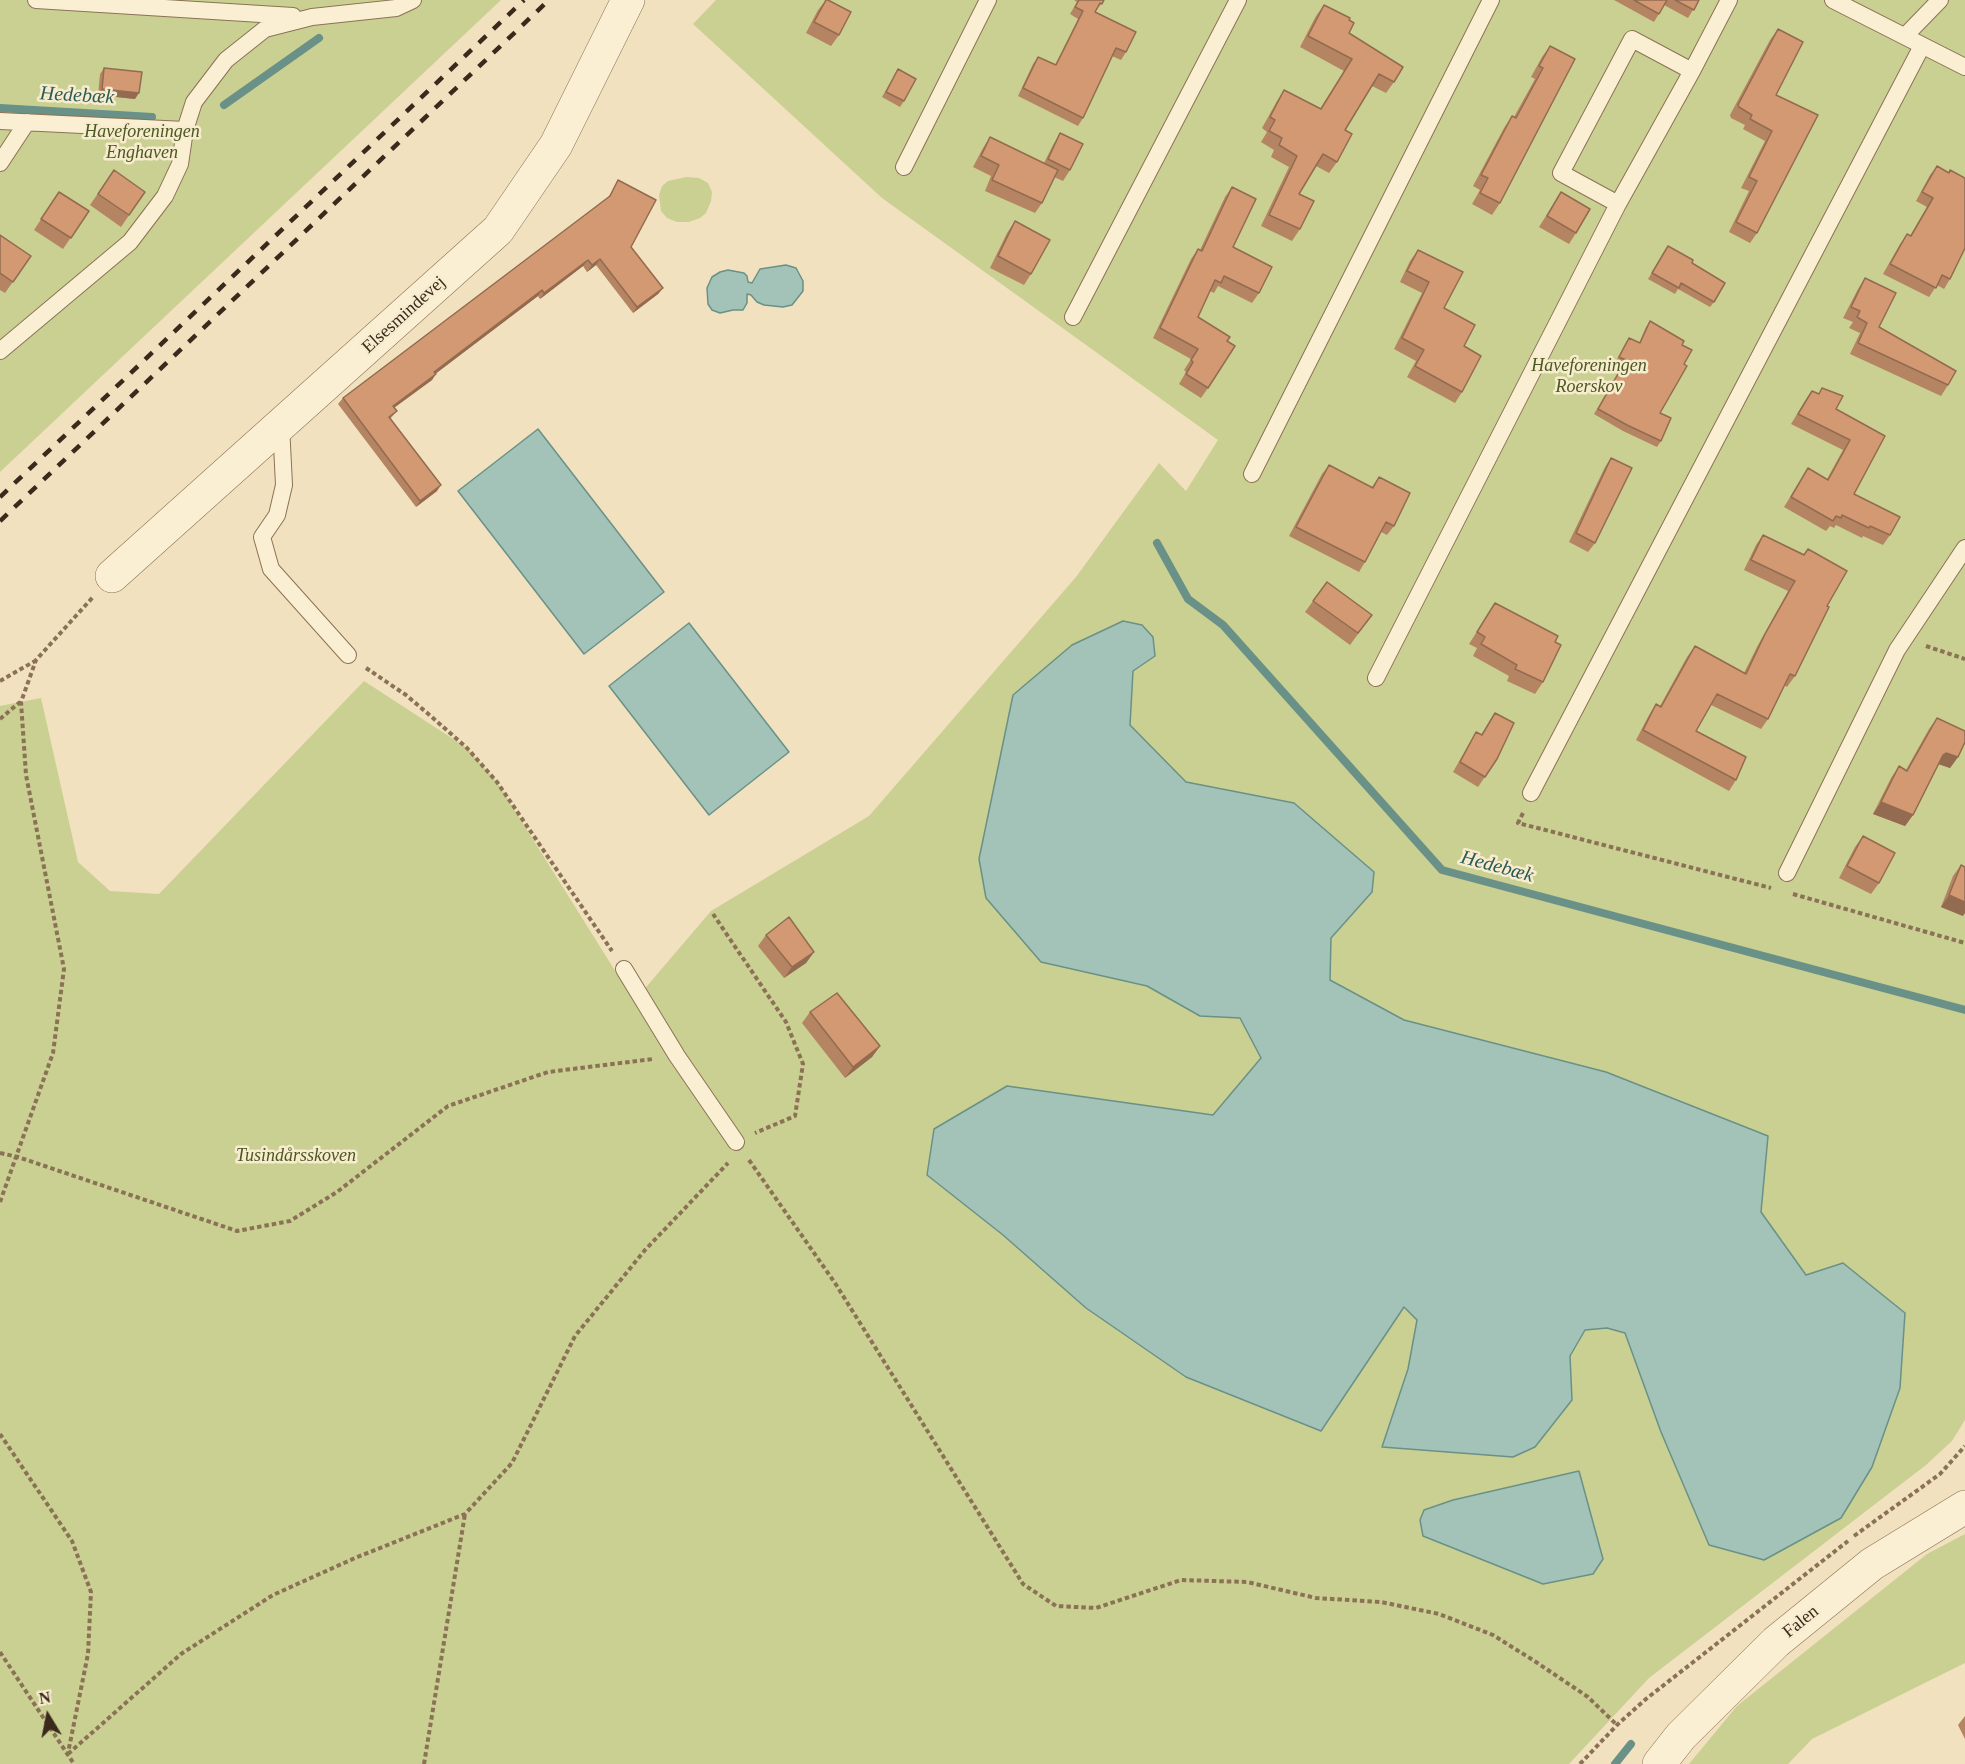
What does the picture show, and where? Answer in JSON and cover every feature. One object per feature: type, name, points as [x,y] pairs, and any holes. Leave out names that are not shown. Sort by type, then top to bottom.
[{"type":"street","name":"Elsesmindevej","points":[[112,576],[498,230],[556,145],[628,0]]},
{"type":"street","name":"Falen","points":[[1659,1764],[1681,1736],[1776,1642],[1872,1564],[1965,1506]]},
{"type":"lane","points":[[36,0],[312,17]]},
{"type":"lane","points":[[0,351],[130,242],[165,196],[180,165],[185,129],[194,102],[226,60],[265,29],[312,17],[396,8],[414,0]]},
{"type":"lane","points":[[904,167],[988,0]]},
{"type":"lane","points":[[1073,317],[1238,0]]},
{"type":"lane","points":[[1252,474],[1491,0]]},
{"type":"lane","points":[[1376,678],[1618,204],[1729,0]]},
{"type":"lane","points":[[1833,0],[1965,67]]},
{"type":"lane","points":[[1905,36],[1941,0]]},
{"type":"lane","points":[[1618,204],[1561,173],[1632,39],[1692,71]]},
{"type":"lane","points":[[1531,794],[1922,46]]},
{"type":"lane","points":[[0,121],[185,129]]},
{"type":"lane","points":[[0,164],[27,122]]},
{"type":"lane","points":[[281,425],[284,485],[277,515],[262,537],[271,569],[348,655]]},
{"type":"lane","points":[[1787,873],[1897,650],[1965,548]]},
{"type":"lane","points":[[624,969],[677,1056],[736,1142]]},
{"type":"path","points":[[0,681],[36,660],[112,576]]},
{"type":"path","points":[[1908,634],[1932,649],[1965,659]]},
{"type":"path","points":[[348,655],[406,695],[467,748],[497,782],[624,969]]},
{"type":"path","points":[[0,1202],[53,1053],[64,969],[26,776],[21,702],[36,660]]},
{"type":"path","points":[[0,719],[21,702]]},
{"type":"path","points":[[1531,794],[1518,823],[1779,890]]},
{"type":"path","points":[[1790,893],[1965,943]]},
{"type":"path","points":[[68,1754],[181,1654],[273,1595],[355,1558],[465,1514],[512,1463],[575,1336],[645,1251],[730,1161],[736,1142],[795,1116],[803,1064],[786,1022],[713,914]]},
{"type":"path","points":[[0,1153],[18,1156],[237,1231],[290,1221],[337,1192],[448,1106],[548,1072],[677,1056]]},
{"type":"path","points":[[736,1142],[835,1283],[1023,1584],[1056,1606],[1096,1608],[1181,1580],[1247,1582],[1316,1598],[1381,1602],[1438,1614],[1493,1635],[1588,1697],[1617,1725]]},
{"type":"path","points":[[0,1434],[72,1541],[91,1592],[88,1654],[68,1754]]},
{"type":"path","points":[[1580,1764],[1617,1725],[1646,1699],[1851,1538],[1940,1474],[1965,1446]]},
{"type":"path","points":[[424,1764],[465,1514]]},
{"type":"path","points":[[0,1652],[74,1764]]},
{"type":"green space","name":"Haveforeningen Enghaven","points":[[0,0],[501,0],[0,472]]},
{"type":"green space","points":[[716,0],[1965,0],[1965,1420],[1952,1441],[1926,1465],[1649,1678],[1569,1764],[0,1764],[0,706],[41,698],[78,862],[110,891],[159,894],[364,681],[467,748],[497,782],[624,985],[636,999],[711,911],[869,816],[1076,577],[1159,463],[1186,491],[1218,440],[882,198],[693,24]],"holes":[[[1123,621],[1142,625],[1153,637],[1133,671],[1130,725],[1186,782],[1294,803],[1372,892],[1331,938],[1329,979],[1404,1020],[1606,1072],[1768,1136],[1761,1212],[1806,1275],[1709,1545],[1661,1432],[1625,1333],[1607,1328],[1585,1330],[1570,1356],[1572,1400],[1535,1447],[1514,1457],[1383,1447],[1408,1369],[1417,1320],[1404,1307],[1321,1431],[1186,1377],[1086,1308],[1003,1235],[927,1175],[934,1129],[1007,1086],[1213,1115],[1261,1058],[1240,1018],[1200,1016],[1147,986],[1041,962]]]},
{"type":"green space","points":[[686,177],[699,178],[708,183],[712,192],[711,201],[706,213],[700,218],[689,222],[677,222],[667,218],[661,211],[659,195],[662,186],[668,181]]},
{"type":"green space","points":[[1965,1534],[1965,1663],[1812,1739],[1788,1764],[1689,1764],[1737,1706],[1927,1554]]},
{"type":"water","points":[[786,265],[796,268],[803,281],[803,291],[792,305],[783,307],[764,305],[747,294],[747,303],[743,310],[720,313],[712,310],[708,304],[707,288],[712,277],[720,272],[728,270],[744,273],[748,282],[752,283],[760,269]]},
{"type":"water","points":[[538,429],[664,592],[584,654],[458,491]]},
{"type":"water","points":[[1123,621],[1142,625],[1153,637],[1155,656],[1133,671],[1130,725],[1186,782],[1294,803],[1374,872],[1372,892],[1331,938],[1330,980],[1404,1020],[1606,1072],[1768,1136],[1761,1212],[1806,1275],[1843,1263],[1905,1313],[1900,1388],[1872,1467],[1841,1518],[1764,1560],[1709,1545],[1661,1432],[1625,1333],[1607,1328],[1585,1330],[1570,1356],[1572,1400],[1535,1447],[1513,1457],[1382,1447],[1408,1369],[1417,1320],[1404,1307],[1321,1431],[1186,1377],[1086,1308],[1003,1235],[927,1175],[934,1129],[1007,1086],[1213,1115],[1261,1058],[1240,1018],[1200,1016],[1147,986],[1041,962],[986,898],[979,859],[1013,695],[1072,645]]},
{"type":"water","points":[[689,623],[789,752],[709,815],[609,686]]},
{"type":"water","points":[[1579,1471],[1603,1559],[1593,1574],[1543,1584],[1423,1536],[1420,1520],[1424,1510],[1453,1500]]},
{"type":"building","points":[[826,0],[851,12],[839,35],[814,22]]},
{"type":"building","points":[[1079,0],[1104,0],[1095,12],[1136,32],[1126,52],[1116,48],[1083,118],[1023,88],[1038,57],[1056,65],[1083,11],[1075,7]]},
{"type":"building","points":[[1634,0],[1667,0],[1659,14]]},
{"type":"building","points":[[1675,0],[1699,0],[1694,10]]},
{"type":"building","points":[[1324,5],[1350,18],[1349,20],[1354,23],[1349,33],[1403,67],[1394,82],[1379,74],[1345,130],[1352,134],[1337,162],[1323,154],[1299,194],[1314,201],[1300,229],[1269,215],[1297,156],[1279,145],[1282,138],[1269,131],[1275,120],[1270,117],[1284,90],[1321,109],[1352,59],[1308,36]]},
{"type":"building","points":[[1778,29],[1803,42],[1776,95],[1818,115],[1757,233],[1736,222],[1757,181],[1749,177],[1772,131],[1750,119],[1752,115],[1738,105]]},
{"type":"building","points":[[1550,46],[1575,59],[1500,203],[1480,193],[1488,178],[1481,175],[1512,116],[1516,118],[1543,68],[1539,66]]},
{"type":"building","points":[[104,68],[142,72],[139,93],[102,89]]},
{"type":"building","points":[[898,69],[916,79],[904,101],[886,92]]},
{"type":"building","points":[[1060,133],[1083,144],[1070,170],[1048,159]]},
{"type":"building","points":[[990,137],[1058,170],[1042,203],[992,180],[999,165],[981,156]]},
{"type":"building","points":[[1937,166],[1965,178],[1965,248],[1950,279],[1942,275],[1936,288],[1890,264],[1907,234],[1911,236],[1933,198],[1922,192]]},
{"type":"building","points":[[114,170],[145,192],[129,215],[98,194]]},
{"type":"building","points":[[618,180],[656,200],[631,247],[663,288],[637,307],[600,259],[592,265],[588,260],[544,293],[542,290],[393,406],[397,411],[389,417],[441,485],[420,501],[343,398],[610,196]]},
{"type":"building","points":[[1232,187],[1256,199],[1233,247],[1272,267],[1259,293],[1224,276],[1221,283],[1215,280],[1198,317],[1230,337],[1227,341],[1235,346],[1208,388],[1186,374],[1198,349],[1160,328],[1198,249],[1202,251]]},
{"type":"building","points":[[59,192],[89,211],[71,238],[41,219]]},
{"type":"building","points":[[1561,192],[1590,209],[1576,233],[1547,216]]},
{"type":"building","points":[[1015,221],[1050,240],[1031,274],[998,256]]},
{"type":"building","points":[[0,235],[31,256],[13,282],[0,273]]},
{"type":"building","points":[[1668,246],[1693,260],[1692,263],[1725,283],[1714,302],[1681,283],[1679,288],[1652,273]]},
{"type":"building","points":[[1418,250],[1463,272],[1444,308],[1475,325],[1464,346],[1481,356],[1462,392],[1415,366],[1424,350],[1402,338],[1429,282],[1407,271]]},
{"type":"building","points":[[1865,278],[1896,293],[1879,327],[1956,371],[1948,385],[1858,343],[1867,323],[1857,317],[1860,311],[1851,307]]},
{"type":"building","points":[[1650,321],[1684,341],[1682,345],[1692,350],[1684,364],[1687,366],[1660,413],[1671,418],[1661,441],[1598,409],[1626,360],[1619,357],[1629,338],[1640,343]]},
{"type":"building","points":[[1822,388],[1843,396],[1836,409],[1885,436],[1854,494],[1900,517],[1890,535],[1842,515],[1841,518],[1836,516],[1833,521],[1791,497],[1808,468],[1828,480],[1850,440],[1798,414],[1812,391],[1819,394]]},
{"type":"building","points":[[1611,458],[1632,468],[1595,543],[1576,533]]},
{"type":"building","points":[[1329,465],[1373,488],[1379,477],[1410,493],[1394,526],[1386,522],[1365,562],[1296,527]]},
{"type":"building","points":[[1763,535],[1804,555],[1808,549],[1847,571],[1827,606],[1829,607],[1795,676],[1790,674],[1768,719],[1717,694],[1696,731],[1746,757],[1736,780],[1643,730],[1656,704],[1661,707],[1695,646],[1746,674],[1765,634],[1795,581],[1751,560]]},
{"type":"building","points":[[1327,582],[1372,615],[1358,633],[1313,601]]},
{"type":"building","points":[[1495,603],[1558,636],[1555,642],[1561,645],[1543,682],[1515,669],[1517,665],[1481,644],[1485,637],[1477,632]]},
{"type":"building","points":[[1495,713],[1514,723],[1497,759],[1485,777],[1460,762],[1476,732],[1482,735]]},
{"type":"building","points":[[1937,718],[1965,731],[1965,742],[1958,757],[1946,753],[1943,755],[1913,815],[1881,802],[1899,766],[1907,771]]},
{"type":"building","points":[[1863,836],[1895,853],[1879,883],[1847,866]]},
{"type":"building","points":[[1961,865],[1965,867],[1965,902],[1949,895]]},
{"type":"building","points":[[789,917],[814,952],[792,967],[766,935]]},
{"type":"building","points":[[837,993],[880,1046],[853,1067],[810,1012]]},
{"type":"waterway","name":"Hedebæk","points":[[224,105],[319,38]]},
{"type":"waterway","name":"Hedebæk","points":[[0,108],[152,117]]},
{"type":"waterway","name":"Hedebæk","points":[[1157,543],[1188,599],[1223,625],[1442,870],[1965,1010]]},
{"type":"waterway","points":[[1615,1764],[1631,1744]]},
{"type":"railway","points":[[0,497],[524,0]]},
{"type":"railway","points":[[0,521],[549,0]]},
{"type":"park label","name":"Haveforeningen Roerskov","points":[[1589,376]]},
{"type":"park label","name":"Tusindårsskoven","points":[[296,1156]]}]
